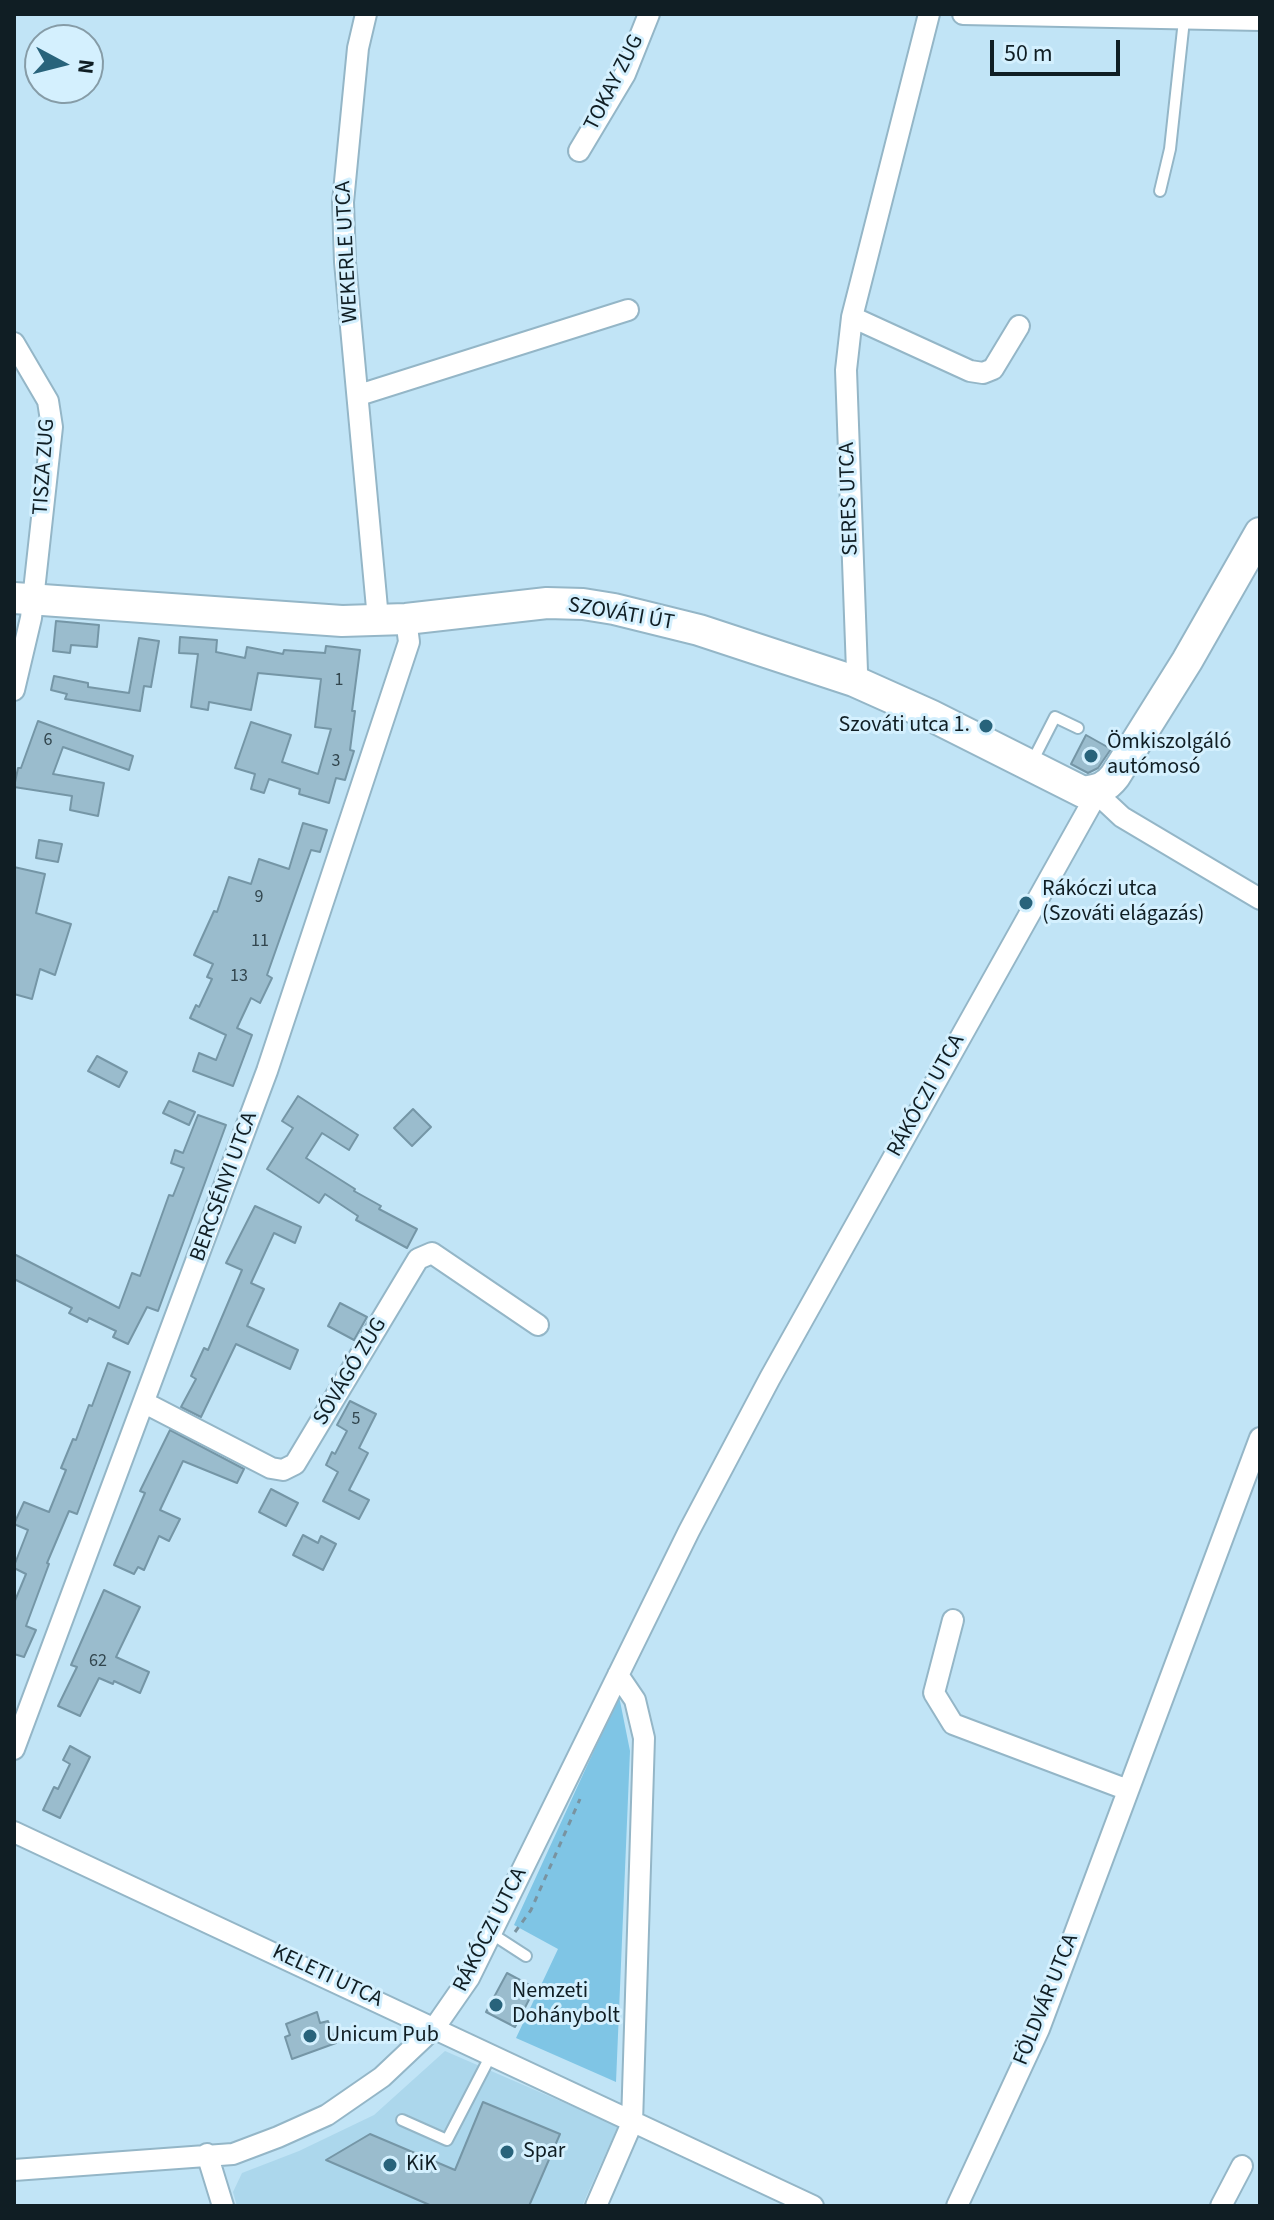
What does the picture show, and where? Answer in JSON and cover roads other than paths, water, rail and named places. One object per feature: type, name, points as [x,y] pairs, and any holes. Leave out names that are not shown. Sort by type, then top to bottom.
[{"type":"main road","name":"RÁKÓCZI UTCA","points":[[1099,790],[1108,785],[1146,728],[1260,533]]},
{"type":"main road","name":"SZOVÁTI ÚT","points":[[24,599],[315,620],[392,619],[503,607],[583,604],[699,630],[854,681],[1031,764],[1083,792],[1099,790]]},
{"type":"street","name":"WEKERLE UTCA","points":[[366,14],[358,48],[343,202],[345,262],[359,395],[392,619]]},
{"type":"street","name":"TOKAY ZUG","points":[[579,151],[625,74],[649,14]]},
{"type":"street","name":"SERES UTCA","points":[[854,681],[857,671],[846,370],[852,317],[929,14]]},
{"type":"street","points":[[963,14],[1260,20]]},
{"type":"street","points":[[359,395],[628,310]]},
{"type":"street","points":[[852,317],[970,371],[983,373],[993,369],[1019,326]]},
{"type":"street","name":"TISZA ZUG","points":[[14,343],[48,401],[52,427],[24,599],[14,690]]},
{"type":"street","name":"BERCSÉNYI UTCA","points":[[14,1749],[267,1071],[342,848],[409,642],[392,619]]},
{"type":"street","points":[[1099,790],[1122,817],[1260,899]]},
{"type":"street","name":"RÁKÓCZI UTCA","points":[[14,2170],[233,2154],[327,2115],[382,2077],[435,2027],[469,1978],[492,1934],[689,1531],[770,1378],[1099,790]]},
{"type":"street","name":"SÓVÁGÓ ZUG","points":[[145,1403],[271,1468],[283,1470],[295,1464],[418,1259],[432,1253],[538,1325]]},
{"type":"street","name":"FÖLDVÁR UTCA","points":[[957,2206],[1039,2029],[1260,1438]]},
{"type":"street","points":[[953,1620],[934,1693],[953,1724],[1128,1790]]},
{"type":"street","points":[[596,2206],[632,2123],[644,1738],[635,1700],[618,1675]]},
{"type":"street","name":"KELETI UTCA","points":[[14,1832],[813,2206]]},
{"type":"street","points":[[207,2154],[223,2206]]},
{"type":"street","points":[[1221,2206],[1242,2166]]},
{"type":"lane","points":[[1160,191],[1170,149],[1184,20]]},
{"type":"lane","points":[[1031,764],[1055,717],[1078,728]]},
{"type":"lane","points":[[492,1934],[526,1956]]},
{"type":"lane","points":[[402,2120],[447,2140],[491,2055]]},
{"type":"place","name":"Szováti utca 1.","points":[[986,726]]},
{"type":"place","name":"Ömkiszolgáló autómosó","points":[[1091,756]]},
{"type":"place","name":"Rákóczi utca (Szováti elágazás)","points":[[1026,903]]},
{"type":"place","name":"Nemzeti Dohánybolt","points":[[496,2005]]},
{"type":"place","name":"Unicum Pub","points":[[310,2036]]},
{"type":"place","name":"Spar","points":[[507,2152]]},
{"type":"place","name":"KiK","points":[[390,2165]]}]
